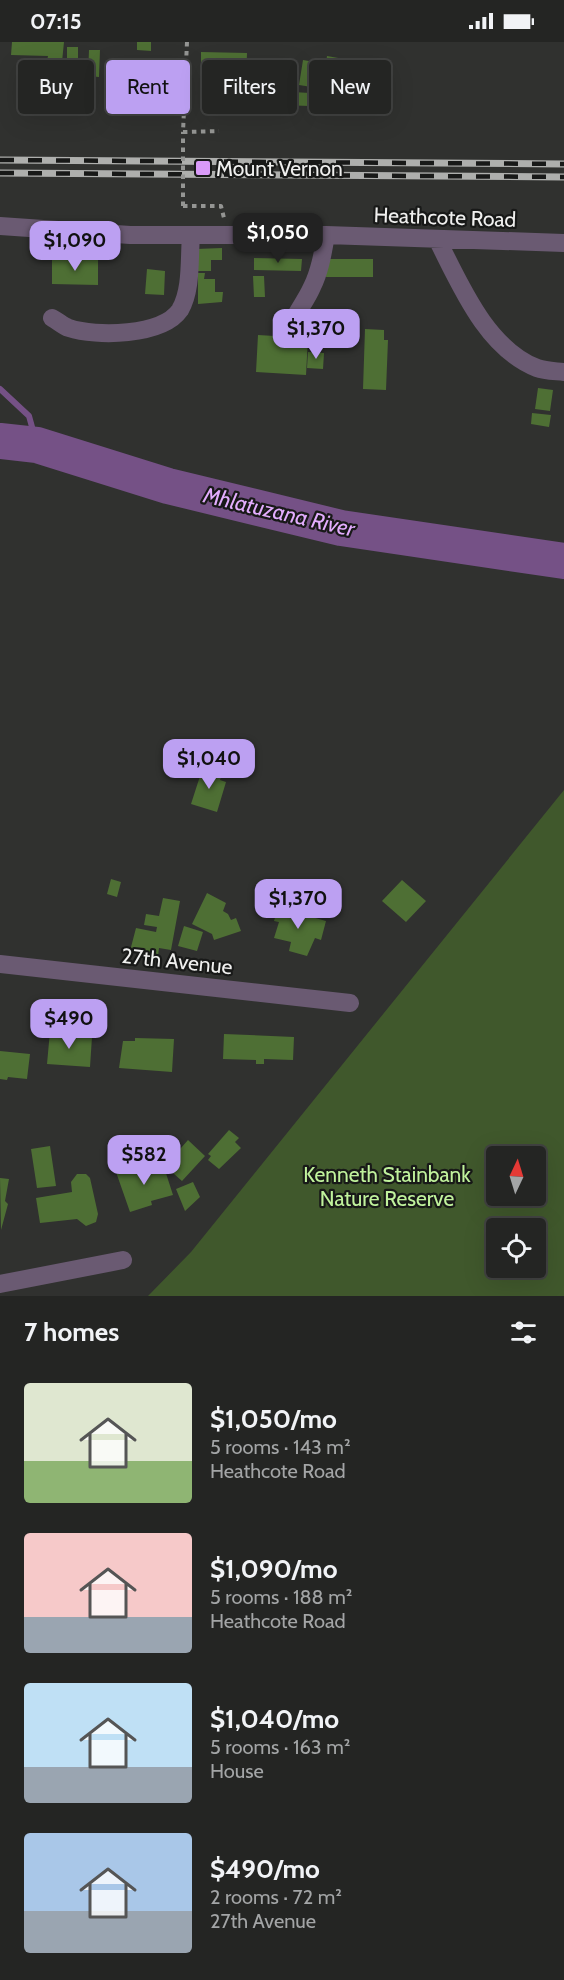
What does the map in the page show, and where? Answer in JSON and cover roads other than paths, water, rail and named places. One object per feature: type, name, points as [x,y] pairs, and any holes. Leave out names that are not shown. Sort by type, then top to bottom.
[{"type":"street","name":"Heathcote Road","points":[[0,226],[109,234],[326,235],[564,243]]},
{"type":"street","points":[[289,334],[298,308],[312,289],[326,235]]},
{"type":"street","points":[[52,318],[67,327],[110,332],[133,332],[170,319],[179,311],[184,300],[191,236]]},
{"type":"street","points":[[437,239],[461,284],[501,344],[517,357],[538,369],[564,372]]},
{"type":"street","name":"27th Avenue","points":[[0,964],[350,1004]]},
{"type":"street","points":[[0,1284],[123,1260]]},
{"type":"waterway","points":[[0,389],[29,416],[37,445]]},
{"type":"waterway","name":"Mhlatuzana River","points":[[0,441],[37,445],[168,486],[341,528],[564,561]]},
{"type":"railway","points":[[0,160],[564,164]]},
{"type":"railway","points":[[0,173],[564,177]]},
{"type":"place","name":"Mount Vernon","points":[[203,168]]},
{"type":"park label","name":"Kenneth Stainbank Nature Reserve","points":[[387,1186]]}]
